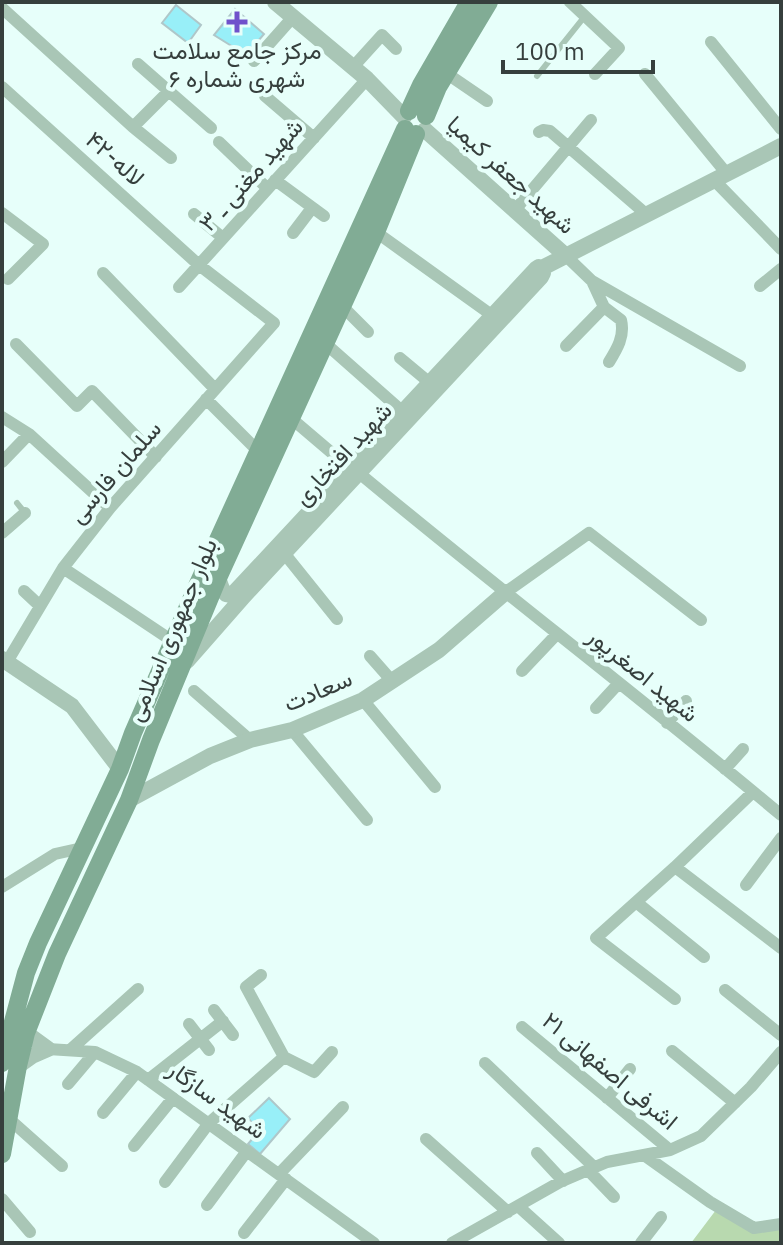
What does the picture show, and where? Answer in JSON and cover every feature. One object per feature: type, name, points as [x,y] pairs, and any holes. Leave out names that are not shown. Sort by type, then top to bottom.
[{"type":"main road","name":"بلوار جمهوری اسلامی","points":[[428,89],[446,73],[489,2]]},
{"type":"main road","name":"بلوار جمهوری اسلامی","points":[[13,1028],[46,982],[129,800],[151,740],[157,702],[174,642],[197,586],[414,123],[461,5]]},
{"type":"main road","name":"بلوار جمهوری اسلامی","points":[[2,1154],[8,1118],[13,1028],[26,973],[120,769],[133,733],[183,666],[218,578],[376,232],[414,123]]},
{"type":"main road","points":[[133,733],[145,730],[151,740]]},
{"type":"main road","points":[[38,943],[48,957],[57,954]]},
{"type":"main road","points":[[26,973],[42,974],[46,982]]},
{"type":"street","name":"شهید جعفر کیمیا","points":[[275,2],[367,79],[566,256]]},
{"type":"street","points":[[570,2],[619,48],[595,74]]},
{"type":"street","points":[[2,8],[171,158]]},
{"type":"street","points":[[254,61],[293,17]]},
{"type":"street","points":[[353,67],[382,35],[396,49]]},
{"type":"street","points":[[711,42],[781,129]]},
{"type":"street","points":[[138,64],[211,128]]},
{"type":"street","points":[[446,73],[487,101]]},
{"type":"street","points":[[645,74],[721,177],[781,249]]},
{"type":"street","name":"شهید مغنی ـ ۳","points":[[179,287],[367,79]]},
{"type":"street","name":"لاله-۴۲","points":[[2,87],[199,265],[274,323]]},
{"type":"street","points":[[133,127],[169,91]]},
{"type":"street","points":[[265,96],[314,138]]},
{"type":"street","points":[[515,210],[591,120]]},
{"type":"street","points":[[539,132],[550,131],[646,214]]},
{"type":"street","points":[[219,142],[271,184],[324,216]]},
{"type":"street","name":"شهید افتخاری","points":[[183,666],[242,592],[284,553],[542,273],[566,256],[781,146]]},
{"type":"street","points":[[293,233],[312,208]]},
{"type":"street","points":[[2,213],[43,244],[8,279]]},
{"type":"street","points":[[194,214],[223,238]]},
{"type":"street","points":[[376,232],[493,316]]},
{"type":"street","points":[[566,256],[592,281],[740,366]]},
{"type":"street","points":[[218,578],[226,594],[242,592],[536,269],[539,267],[542,273]]},
{"type":"street","points":[[760,286],[781,269]]},
{"type":"street","points":[[103,273],[258,451]]},
{"type":"street","points":[[592,281],[604,307],[621,320],[623,329],[609,362]]},
{"type":"street","points":[[343,307],[368,332]]},
{"type":"street","points":[[566,346],[604,307]]},
{"type":"street","name":"سلمان فارسی","points":[[4,660],[63,568],[110,508],[274,323]]},
{"type":"street","points":[[16,344],[77,406],[92,391],[156,457]]},
{"type":"street","points":[[326,344],[403,412]]},
{"type":"street","points":[[400,358],[430,383]]},
{"type":"street","points":[[2,417],[29,434],[110,508]]},
{"type":"street","points":[[292,419],[339,459]]},
{"type":"street","points":[[2,462],[29,434]]},
{"type":"street","name":"شهید اصغرپور","points":[[359,473],[781,815]]},
{"type":"street","points":[[2,533],[21,508]]},
{"type":"street","points":[[506,592],[589,533],[701,620]]},
{"type":"street","points":[[284,553],[337,619]]},
{"type":"street","points":[[63,568],[174,642]]},
{"type":"street","points":[[24,591],[40,606]]},
{"type":"street","name":"سعادت","points":[[129,800],[210,756],[250,740],[292,730],[363,700],[439,650],[506,592]]},
{"type":"street","points":[[522,671],[557,634]]},
{"type":"street","points":[[370,656],[392,681]]},
{"type":"street","points":[[4,660],[72,706],[120,769]]},
{"type":"street","points":[[596,708],[619,683]]},
{"type":"street","points":[[194,691],[250,740]]},
{"type":"street","points":[[363,700],[435,787]]},
{"type":"street","points":[[667,723],[686,701]]},
{"type":"street","points":[[292,730],[367,820]]},
{"type":"street","points":[[725,769],[743,749]]},
{"type":"street","points":[[675,999],[596,938],[753,792]]},
{"type":"street","points":[[746,885],[781,838]]},
{"type":"street","points":[[2,887],[55,854],[82,848]]},
{"type":"street","points":[[675,867],[781,948]]},
{"type":"street","points":[[636,902],[704,957]]},
{"type":"street","points":[[261,975],[246,987],[284,1057],[314,1072],[332,1052]]},
{"type":"street","points":[[70,1050],[138,989]]},
{"type":"street","points":[[725,990],[781,1035]]},
{"type":"street","points":[[214,1010],[233,1035]]},
{"type":"street","points":[[103,1113],[142,1076],[223,1021]]},
{"type":"street","points":[[189,1024],[209,1050]]},
{"type":"street","name":"اشرفی اصفهانی ۲۱","points":[[522,1027],[670,1150]]},
{"type":"street","points":[[13,1028],[48,1049]]},
{"type":"street","points":[[10,1064],[48,1049]]},
{"type":"street","name":"شهید سازگار","points":[[48,1049],[95,1052],[142,1076],[374,1243]]},
{"type":"street","points":[[672,1051],[735,1103]]},
{"type":"street","points":[[68,1084],[95,1052]]},
{"type":"street","points":[[452,1243],[563,1181],[607,1162],[670,1150],[701,1136],[780,1054]]},
{"type":"street","points":[[165,1182],[209,1123],[284,1057]]},
{"type":"street","points":[[485,1063],[591,1169],[614,1197]]},
{"type":"street","points":[[607,1098],[630,1069]]},
{"type":"street","points":[[134,1146],[173,1098]]},
{"type":"street","points":[[244,1233],[282,1176],[343,1107]]},
{"type":"street","points":[[8,1118],[62,1166]]},
{"type":"street","points":[[426,1139],[559,1243]]},
{"type":"street","points":[[207,1205],[247,1151]]},
{"type":"street","points":[[537,1153],[563,1181]]},
{"type":"street","points":[[644,1155],[710,1202],[754,1228],[781,1224]]},
{"type":"street","points":[[2,1199],[30,1232]]},
{"type":"street","points":[[641,1243],[661,1217]]},
{"type":"lane","points":[[537,76],[585,16]]},
{"type":"green space","points":[[719,1206],[754,1228],[781,1223],[781,1243],[691,1243]]},
{"type":"building","points":[[176,5],[201,25],[188,43],[162,23]]},
{"type":"building","name":"مرکز جامع سلامت شهری شماره ۶","points":[[235,9],[264,34],[246,55],[214,35]]},
{"type":"building","points":[[269,1098],[290,1119],[260,1154],[248,1144],[259,1131],[248,1118]]},
{"type":"place","name":"مرکز جامع سلامت شهری شماره ۶","points":[[237,22]]}]
